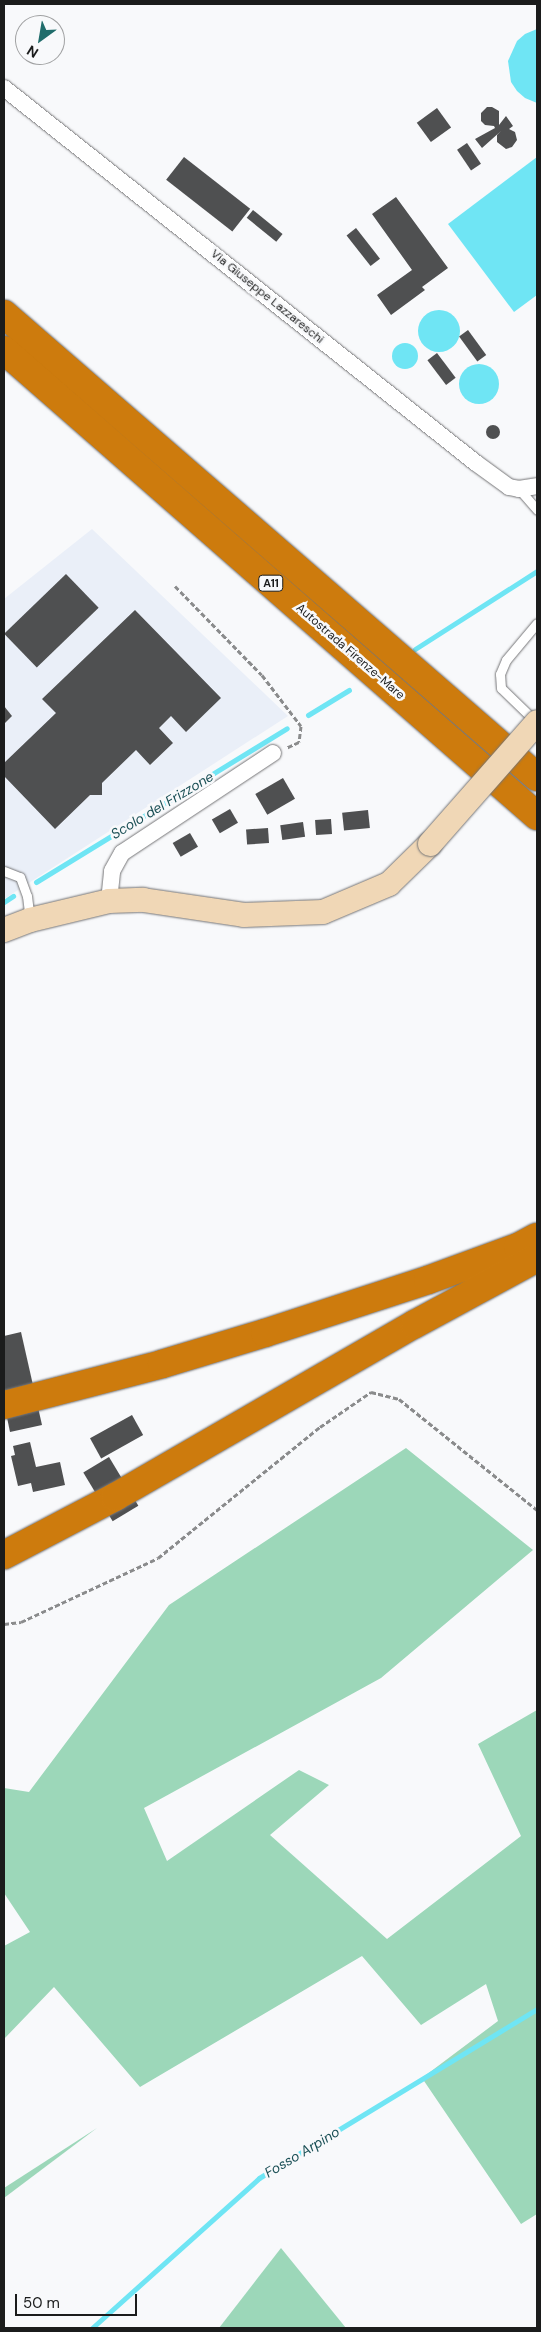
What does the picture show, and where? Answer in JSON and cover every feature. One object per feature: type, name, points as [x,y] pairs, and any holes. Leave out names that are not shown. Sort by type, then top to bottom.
[{"type":"highway","name":"A11","points":[[4,314],[537,777]]},
{"type":"highway","name":"Autostrada Firenze-Mare","points":[[4,350],[537,816]]},
{"type":"highway","points":[[200,520],[400,716],[537,836]]},
{"type":"highway","points":[[428,1280],[537,1226]]},
{"type":"highway","points":[[4,1405],[172,1361],[428,1280],[518,1247],[537,1237]]},
{"type":"highway","points":[[4,1555],[115,1497],[415,1324],[537,1258]]},
{"type":"highway","points":[[415,1324],[537,1268]]},
{"type":"street","name":"Via Giuseppe Lazzareschi","points":[[4,88],[476,463],[509,487],[519,489]]},
{"type":"street","points":[[519,489],[537,486]]},
{"type":"street","points":[[4,930],[30,920],[110,901],[143,900],[244,915],[322,912],[389,884],[430,844],[537,722]]},
{"type":"street","points":[[110,901],[112,871],[122,853],[273,753]]},
{"type":"lane","points":[[519,489],[537,510]]},
{"type":"lane","points":[[537,623],[506,660],[500,674],[501,688],[537,722]]},
{"type":"lane","points":[[4,871],[20,877],[27,896],[30,920]]},
{"type":"path","points":[[175,586],[262,675],[301,726],[299,742],[273,753]]},
{"type":"path","points":[[4,1624],[21,1622],[158,1558],[320,1426],[371,1392],[399,1399],[537,1510]]},
{"type":"shaded area","points":[[92,529],[288,716],[4,899],[4,599]]},
{"type":"green space","points":[[406,1448],[533,1550],[381,1678],[144,1808],[167,1861],[299,1770],[329,1785],[270,1835],[387,1939],[521,1836],[478,1744],[537,1710],[537,2214],[521,2224],[422,2078],[498,2021],[486,1984],[421,2025],[362,1956],[140,2087],[54,1987],[4,2039],[4,1946],[30,1932],[4,1893],[4,1788],[29,1792],[169,1605]]},
{"type":"green space","points":[[97,2128],[4,2198],[4,2188]]},
{"type":"green space","points":[[281,2248],[346,2328],[219,2328]]},
{"type":"water","points":[[537,29],[537,103],[525,98],[517,91],[511,82],[508,61],[517,41],[525,34]]},
{"type":"water","points":[[537,157],[537,295],[514,312],[448,224]]},
{"type":"water","points":[[439,310],[454,316],[460,331],[454,346],[439,352],[424,346],[418,331],[424,316]]},
{"type":"water","points":[[405,343],[414,347],[418,356],[414,365],[405,369],[396,365],[392,356],[396,347]]},
{"type":"water","points":[[479,364],[493,370],[499,384],[493,398],[479,404],[465,398],[459,384],[465,370]]},
{"type":"building","points":[[487,107],[492,107],[499,111],[499,125],[506,116],[513,126],[509,129],[515,132],[517,140],[512,147],[506,149],[497,142],[497,135],[501,131],[482,148],[475,139],[495,128],[494,126],[485,125],[481,121],[481,113]]},
{"type":"building","points":[[437,108],[451,127],[431,142],[417,123]]},
{"type":"building","points":[[467,143],[481,164],[471,170],[457,150]]},
{"type":"building","points":[[184,157],[250,209],[232,232],[166,180]]},
{"type":"building","points":[[396,197],[448,268],[422,287],[425,290],[391,315],[377,295],[412,270],[372,214]]},
{"type":"building","points":[[253,210],[283,234],[276,242],[247,218]]},
{"type":"building","points":[[356,228],[380,259],[371,266],[347,235]]},
{"type":"building","points":[[468,330],[486,355],[477,362],[459,336]]},
{"type":"building","points":[[437,353],[456,378],[446,385],[427,360]]},
{"type":"building","points":[[493,425],[498,427],[500,432],[498,437],[493,439],[488,437],[486,432],[488,427]]},
{"type":"building","points":[[66,574],[99,608],[37,668],[4,634]]},
{"type":"building","points":[[135,610],[221,698],[186,732],[171,716],[159,728],[173,743],[150,765],[136,750],[102,783],[102,795],[90,795],[55,829],[4,776],[4,763],[56,713],[42,699]]},
{"type":"building","points":[[4,706],[12,716],[4,724]]},
{"type":"building","points":[[283,778],[295,799],[267,815],[255,794]]},
{"type":"building","points":[[230,809],[238,823],[220,833],[212,820]]},
{"type":"building","points":[[368,810],[370,828],[344,831],[342,813]]},
{"type":"building","points":[[331,819],[332,834],[316,835],[315,820]]},
{"type":"building","points":[[303,822],[305,837],[282,840],[280,825]]},
{"type":"building","points":[[268,828],[269,843],[247,844],[246,830]]},
{"type":"building","points":[[190,833],[198,847],[181,857],[173,843]]},
{"type":"building","points":[[21,1332],[42,1425],[10,1432],[4,1403],[4,1336]]},
{"type":"building","points":[[132,1415],[143,1435],[101,1458],[90,1438]]},
{"type":"building","points":[[30,1442],[36,1467],[60,1462],[65,1485],[33,1492],[31,1483],[18,1486],[11,1456],[15,1455],[13,1446]]},
{"type":"building","points":[[109,1457],[138,1506],[113,1521],[83,1472]]},
{"type":"waterway","name":"Scolo del Frizzone","points":[[415,649],[537,571]]},
{"type":"waterway","points":[[308,715],[349,690]]},
{"type":"waterway","name":"Scolo del Frizzone","points":[[36,882],[287,728]]},
{"type":"waterway","name":"Scolo del Frizzone","points":[[4,902],[13,896]]},
{"type":"waterway","name":"Fosso Arpino","points":[[92,2328],[259,2178],[537,2009]]}]
